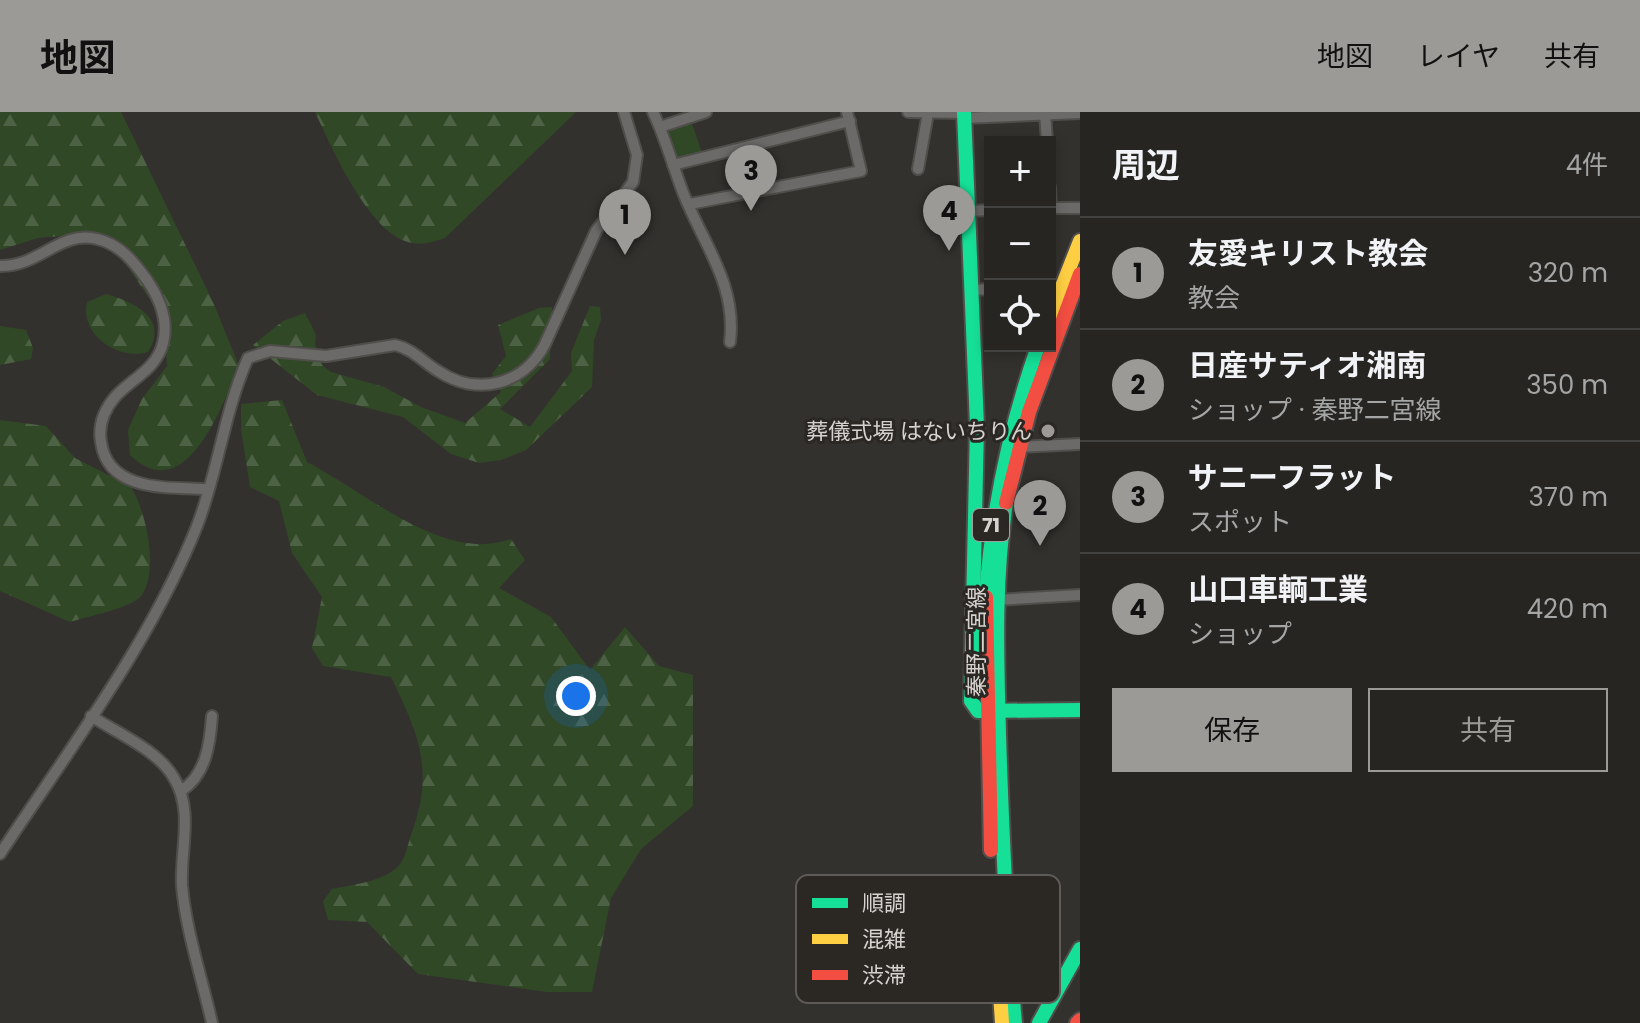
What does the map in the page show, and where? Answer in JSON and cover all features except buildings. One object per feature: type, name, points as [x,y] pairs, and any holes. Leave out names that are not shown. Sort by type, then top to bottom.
[{"type":"main road","points":[[964,114],[977,426],[970,687],[974,708],[992,711],[1080,710]]},
{"type":"main road","name":"秦野二宮線","points":[[997,875],[992,711],[996,600],[1006,499],[1018,447],[1080,241]]},
{"type":"main road","name":"秦野二宮線","points":[[1056,306],[1070,282]]},
{"type":"main road","name":"秦野二宮線","points":[[1003,875],[984,595],[995,498],[1010,429],[1036,352]]},
{"type":"main road","points":[[1060,985],[1080,949]]},
{"type":"main road","name":"秦野二宮線","points":[[1001,1003],[1002,1023]]},
{"type":"main road","name":"秦野二宮線","points":[[1013,1003],[1015,1023]]},
{"type":"main road","points":[[1039,1023],[1050,1003]]},
{"type":"street","points":[[0,854],[91,716],[164,595],[196,528],[239,379],[248,358],[261,352],[326,356],[395,345],[406,347],[452,378],[482,385],[509,380],[531,366],[545,344],[596,231],[633,182],[637,155],[624,112]]},
{"type":"street","points":[[653,112],[673,165],[726,283],[732,327],[730,342]]},
{"type":"street","points":[[660,127],[706,112]]},
{"type":"street","points":[[908,112],[1080,113]]},
{"type":"street","points":[[918,169],[928,113]]},
{"type":"street","points":[[1045,113],[1047,136]]},
{"type":"street","points":[[673,165],[848,116],[861,171],[690,204]]},
{"type":"street","points":[[1056,208],[1080,208]]},
{"type":"street","points":[[969,211],[984,210]]},
{"type":"street","points":[[0,266],[32,262],[61,243],[76,238],[98,239],[124,252],[155,294],[165,319],[165,330],[163,344],[154,361],[108,407],[100,432],[102,451],[112,467],[132,481],[207,489]]},
{"type":"street","points":[[973,290],[984,289]]},
{"type":"street","points":[[1018,447],[1080,444]]},
{"type":"street","points":[[996,600],[1080,595]]},
{"type":"street","points":[[91,716],[159,760],[172,774],[181,791],[185,809],[182,884],[212,1023]]},
{"type":"street","points":[[181,791],[193,784],[203,769],[212,716]]},
{"type":"green space","points":[[0,112],[121,112],[213,302],[239,366],[212,426],[199,446],[185,461],[168,470],[150,468],[130,455],[128,430],[142,399],[167,366],[165,322],[112,243],[73,235],[38,238],[0,250]]},
{"type":"green space","points":[[315,112],[576,112],[445,238],[417,244],[393,235],[365,206],[341,166]]},
{"type":"green space","points":[[691,121],[703,156],[679,161],[675,159],[665,134]]},
{"type":"green space","points":[[106,294],[137,307],[151,321],[154,330],[148,352],[125,353],[95,335],[86,314],[87,302]]},
{"type":"green space","points":[[590,306],[600,307],[601,320],[594,340],[592,387],[526,450],[501,460],[479,463],[451,454],[403,417],[317,395],[253,345],[283,321],[305,313],[316,335],[315,344],[322,365],[331,372],[384,387],[421,407],[465,423],[501,392],[492,374],[506,356],[498,325],[539,308],[552,307],[550,359],[500,409],[530,427],[572,371],[571,353]]},
{"type":"green space","points":[[0,326],[26,330],[33,348],[31,359],[0,365]]},
{"type":"green space","points":[[282,400],[307,462],[379,506],[405,521],[459,542],[485,544],[511,539],[525,560],[499,588],[551,617],[590,670],[625,627],[659,666],[693,675],[693,806],[641,849],[611,898],[592,992],[547,992],[418,974],[367,922],[328,920],[323,901],[332,889],[387,875],[402,861],[418,812],[423,772],[416,735],[391,677],[323,666],[312,648],[322,597],[292,553],[279,501],[250,487],[241,429],[241,404]]},
{"type":"green space","points":[[0,420],[46,426],[75,458],[130,486],[146,526],[150,559],[146,588],[134,602],[70,622],[0,591]]},
{"type":"traffic: fast","points":[[964,112],[977,426],[971,701],[978,711],[1080,710]]},
{"type":"traffic: fast","points":[[986,597],[1003,470],[1036,352]]},
{"type":"traffic: fast","points":[[1005,875],[998,590],[1006,503]]},
{"type":"traffic: fast","points":[[1060,985],[1080,949]]},
{"type":"traffic: fast","points":[[1013,1003],[1015,1023]]},
{"type":"traffic: fast","points":[[1039,1023],[1050,1003]]},
{"type":"traffic: slow","points":[[1056,302],[1080,241]]},
{"type":"traffic: slow","points":[[1001,1003],[1002,1023]]},
{"type":"traffic: jam","points":[[1006,503],[1029,412],[1080,274]]},
{"type":"traffic: jam","points":[[986,597],[991,850]]},
{"type":"traffic: jam","points":[[1077,1023],[1080,1020]]},
{"type":"place","name":"サニーフラット","points":[[751,211]]},
{"type":"place","name":"山口車輌工業","points":[[949,251]]},
{"type":"place","name":"友愛キリスト教会","points":[[625,255]]},
{"type":"place","name":"葬儀式場 はないちりん","points":[[1048,431]]},
{"type":"place","name":"日産サティオ湘南","points":[[1040,546]]}]
